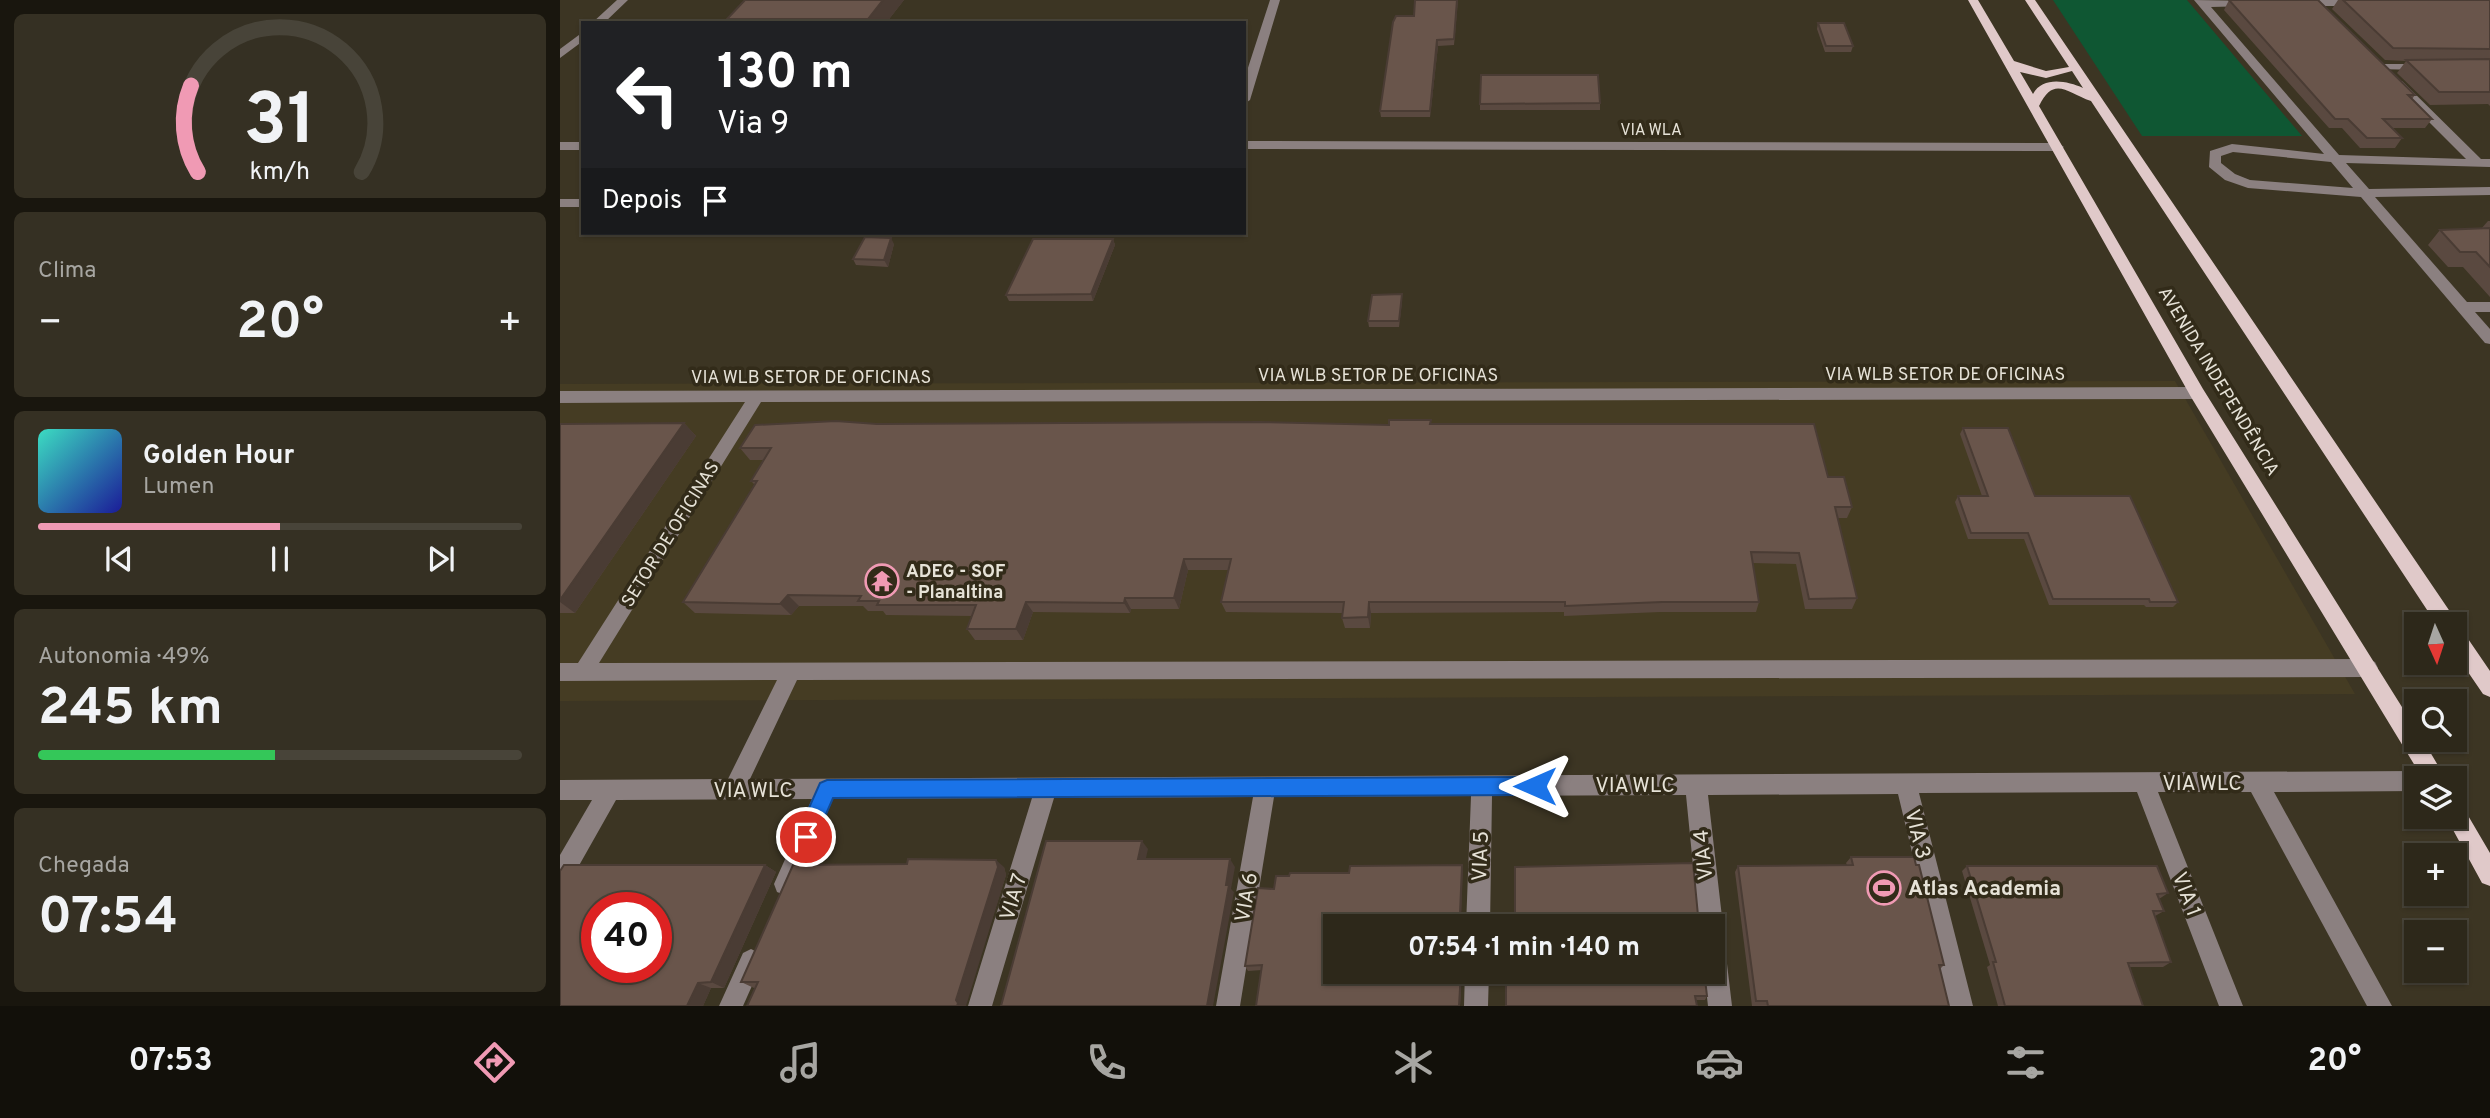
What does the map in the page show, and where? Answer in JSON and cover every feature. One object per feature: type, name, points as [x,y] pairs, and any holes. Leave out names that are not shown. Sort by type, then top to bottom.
[{"type":"main road","name":"AVENIDA INDEPENDÊNCIA","points":[[1973,0],[2197,393],[2427,766]]},
{"type":"main road","points":[[2030,0],[2439,612]]},
{"type":"main road","points":[[2011,64],[2032,73],[2056,74],[2067,71],[2070,62]]},
{"type":"main road","points":[[2034,105],[2040,91],[2056,85],[2069,86],[2094,99]]},
{"type":"main road","points":[[2468,655],[2490,688]]},
{"type":"main road","points":[[2464,829],[2490,875]]},
{"type":"street","points":[[599,21],[623,0]]},
{"type":"street","points":[[1246,94],[1276,0]]},
{"type":"street","points":[[2200,2],[2265,3]]},
{"type":"street","points":[[2200,2],[2490,339]]},
{"type":"street","points":[[2315,2],[2325,12]]},
{"type":"street","points":[[2291,3],[2371,3]]},
{"type":"street","points":[[560,55],[581,37]]},
{"type":"street","points":[[2435,66],[2376,62],[2484,163]]},
{"type":"street","name":"VIA WLA","points":[[1246,145],[2058,147]]},
{"type":"street","points":[[560,146],[581,146]]},
{"type":"street","points":[[2484,163],[2335,159],[2232,148],[2215,154],[2214,163],[2230,177],[2248,184],[2364,193],[2490,191]]},
{"type":"street","points":[[560,203],[581,203]]},
{"type":"street","points":[[2462,307],[2490,307]]},
{"type":"street","name":"VIA WLB SETOR DE OFICINAS","points":[[560,397],[2197,393]]},
{"type":"street","name":"SETOR DE OFICINAS","points":[[583,672],[757,396]]},
{"type":"street","points":[[560,672],[2368,668]]},
{"type":"street","points":[[734,790],[791,671]]},
{"type":"street","points":[[2257,782],[2380,1006]]},
{"type":"street","name":"VIA WLC","points":[[560,790],[2404,782]]},
{"type":"street","name":"VIA 1","points":[[2144,783],[2231,1006]]},
{"type":"street","name":"VIA 3","points":[[1906,784],[1961,1006]]},
{"type":"street","name":"VIA 4","points":[[1696,785],[1710,914]]},
{"type":"street","name":"VIA 5","points":[[1478,914],[1482,786]]},
{"type":"street","name":"VIA 6","points":[[1228,1006],[1265,787]]},
{"type":"street","name":"VIA 7","points":[[980,1006],[1046,788]]},
{"type":"street","points":[[776,904],[827,789]]},
{"type":"street","points":[[560,877],[610,790]]},
{"type":"street","points":[[731,1006],[760,942]]},
{"type":"street","points":[[1476,1006],[1477,984]]},
{"type":"street","points":[[1717,984],[1720,1006]]},
{"type":"shaded area","points":[[2175,381],[2355,694],[560,701],[560,384]]},
{"type":"green space","points":[[2053,0],[2187,0],[2302,136],[2142,136]]},
{"type":"building","points":[[745,0],[883,0],[868,19],[727,19]]},
{"type":"building","points":[[1415,0],[1457,0],[1454,39],[1437,40],[1430,111],[1380,111],[1393,22],[1396,16],[1414,16]]},
{"type":"building","points":[[2229,0],[2318,0],[2415,95],[2408,95],[2432,119],[2383,119],[2402,138],[2367,138],[2348,119],[2335,119]]},
{"type":"building","points":[[2343,0],[2490,0],[2490,49],[2393,48]]},
{"type":"building","points":[[1818,23],[1844,23],[1853,46],[1826,46]]},
{"type":"building","points":[[2490,59],[2490,92],[2439,92],[2406,60]]},
{"type":"building","points":[[1481,75],[1598,75],[1600,103],[1480,104]]},
{"type":"building","points":[[2490,228],[2490,267],[2476,252],[2460,252],[2440,230]]},
{"type":"building","points":[[865,237],[891,238],[884,260],[853,259]]},
{"type":"building","points":[[1033,239],[1113,239],[1091,294],[1006,295]]},
{"type":"building","points":[[1402,294],[1399,321],[1368,321],[1372,295]]},
{"type":"building","points":[[1389,420],[1431,420],[1430,424],[1814,424],[1828,477],[1844,477],[1852,507],[1835,507],[1857,598],[1809,599],[1799,553],[1751,552],[1759,602],[1565,606],[1565,602],[1369,602],[1368,617],[1342,618],[1344,602],[1221,602],[1231,559],[1184,559],[1174,598],[1125,598],[1124,603],[1026,602],[1016,629],[967,629],[976,605],[877,605],[879,601],[858,601],[861,596],[788,595],[780,604],[683,602],[757,481],[751,481],[771,448],[740,448],[755,425],[836,421],[877,424],[1260,422],[1389,425]]},
{"type":"building","points":[[684,423],[560,600],[560,424]]},
{"type":"building","points":[[1963,428],[2008,428],[2035,496],[2130,496],[2178,602],[2150,602],[2149,599],[2053,599],[2028,533],[1971,533],[1958,496],[1988,496]]},
{"type":"building","points":[[1046,841],[1142,841],[1138,859],[1230,859],[1226,885],[1229,885],[1207,1006],[1001,1006]]},
{"type":"building","points":[[1851,857],[1914,857],[1916,865],[1919,865],[1944,965],[1939,965],[1949,1006],[1768,1006],[1767,1001],[1756,1001],[1738,866],[1853,865]]},
{"type":"building","points":[[908,859],[996,860],[998,867],[956,1000],[957,1006],[747,1006],[758,982],[741,982],[793,865],[907,864]]},
{"type":"building","points":[[1693,863],[1698,914],[1515,914],[1515,867]]},
{"type":"building","points":[[564,865],[765,865],[711,982],[698,983],[687,1006],[560,1006],[560,871]]},
{"type":"building","points":[[1462,865],[1460,914],[1323,914],[1323,984],[1460,984],[1459,1006],[1256,1006],[1262,965],[1245,966],[1258,888],[1274,889],[1276,876],[1289,876],[1290,873],[1349,873],[1350,866]]},
{"type":"building","points":[[1967,866],[2157,866],[2168,893],[2157,894],[2164,911],[2153,911],[2171,962],[2128,963],[2143,1006],[2005,1006],[1993,962],[1996,962]]},
{"type":"building","points":[[1506,984],[1706,984],[1707,996],[1695,996],[1697,1006],[1506,1006]]},
{"type":"place","name":"ADEG - SOF - Planaltina","points":[[882,581]]},
{"type":"place","name":"Atlas Academia","points":[[1884,888]]},
{"type":"route","points":[[806,837],[827,789],[1535,786]]}]
